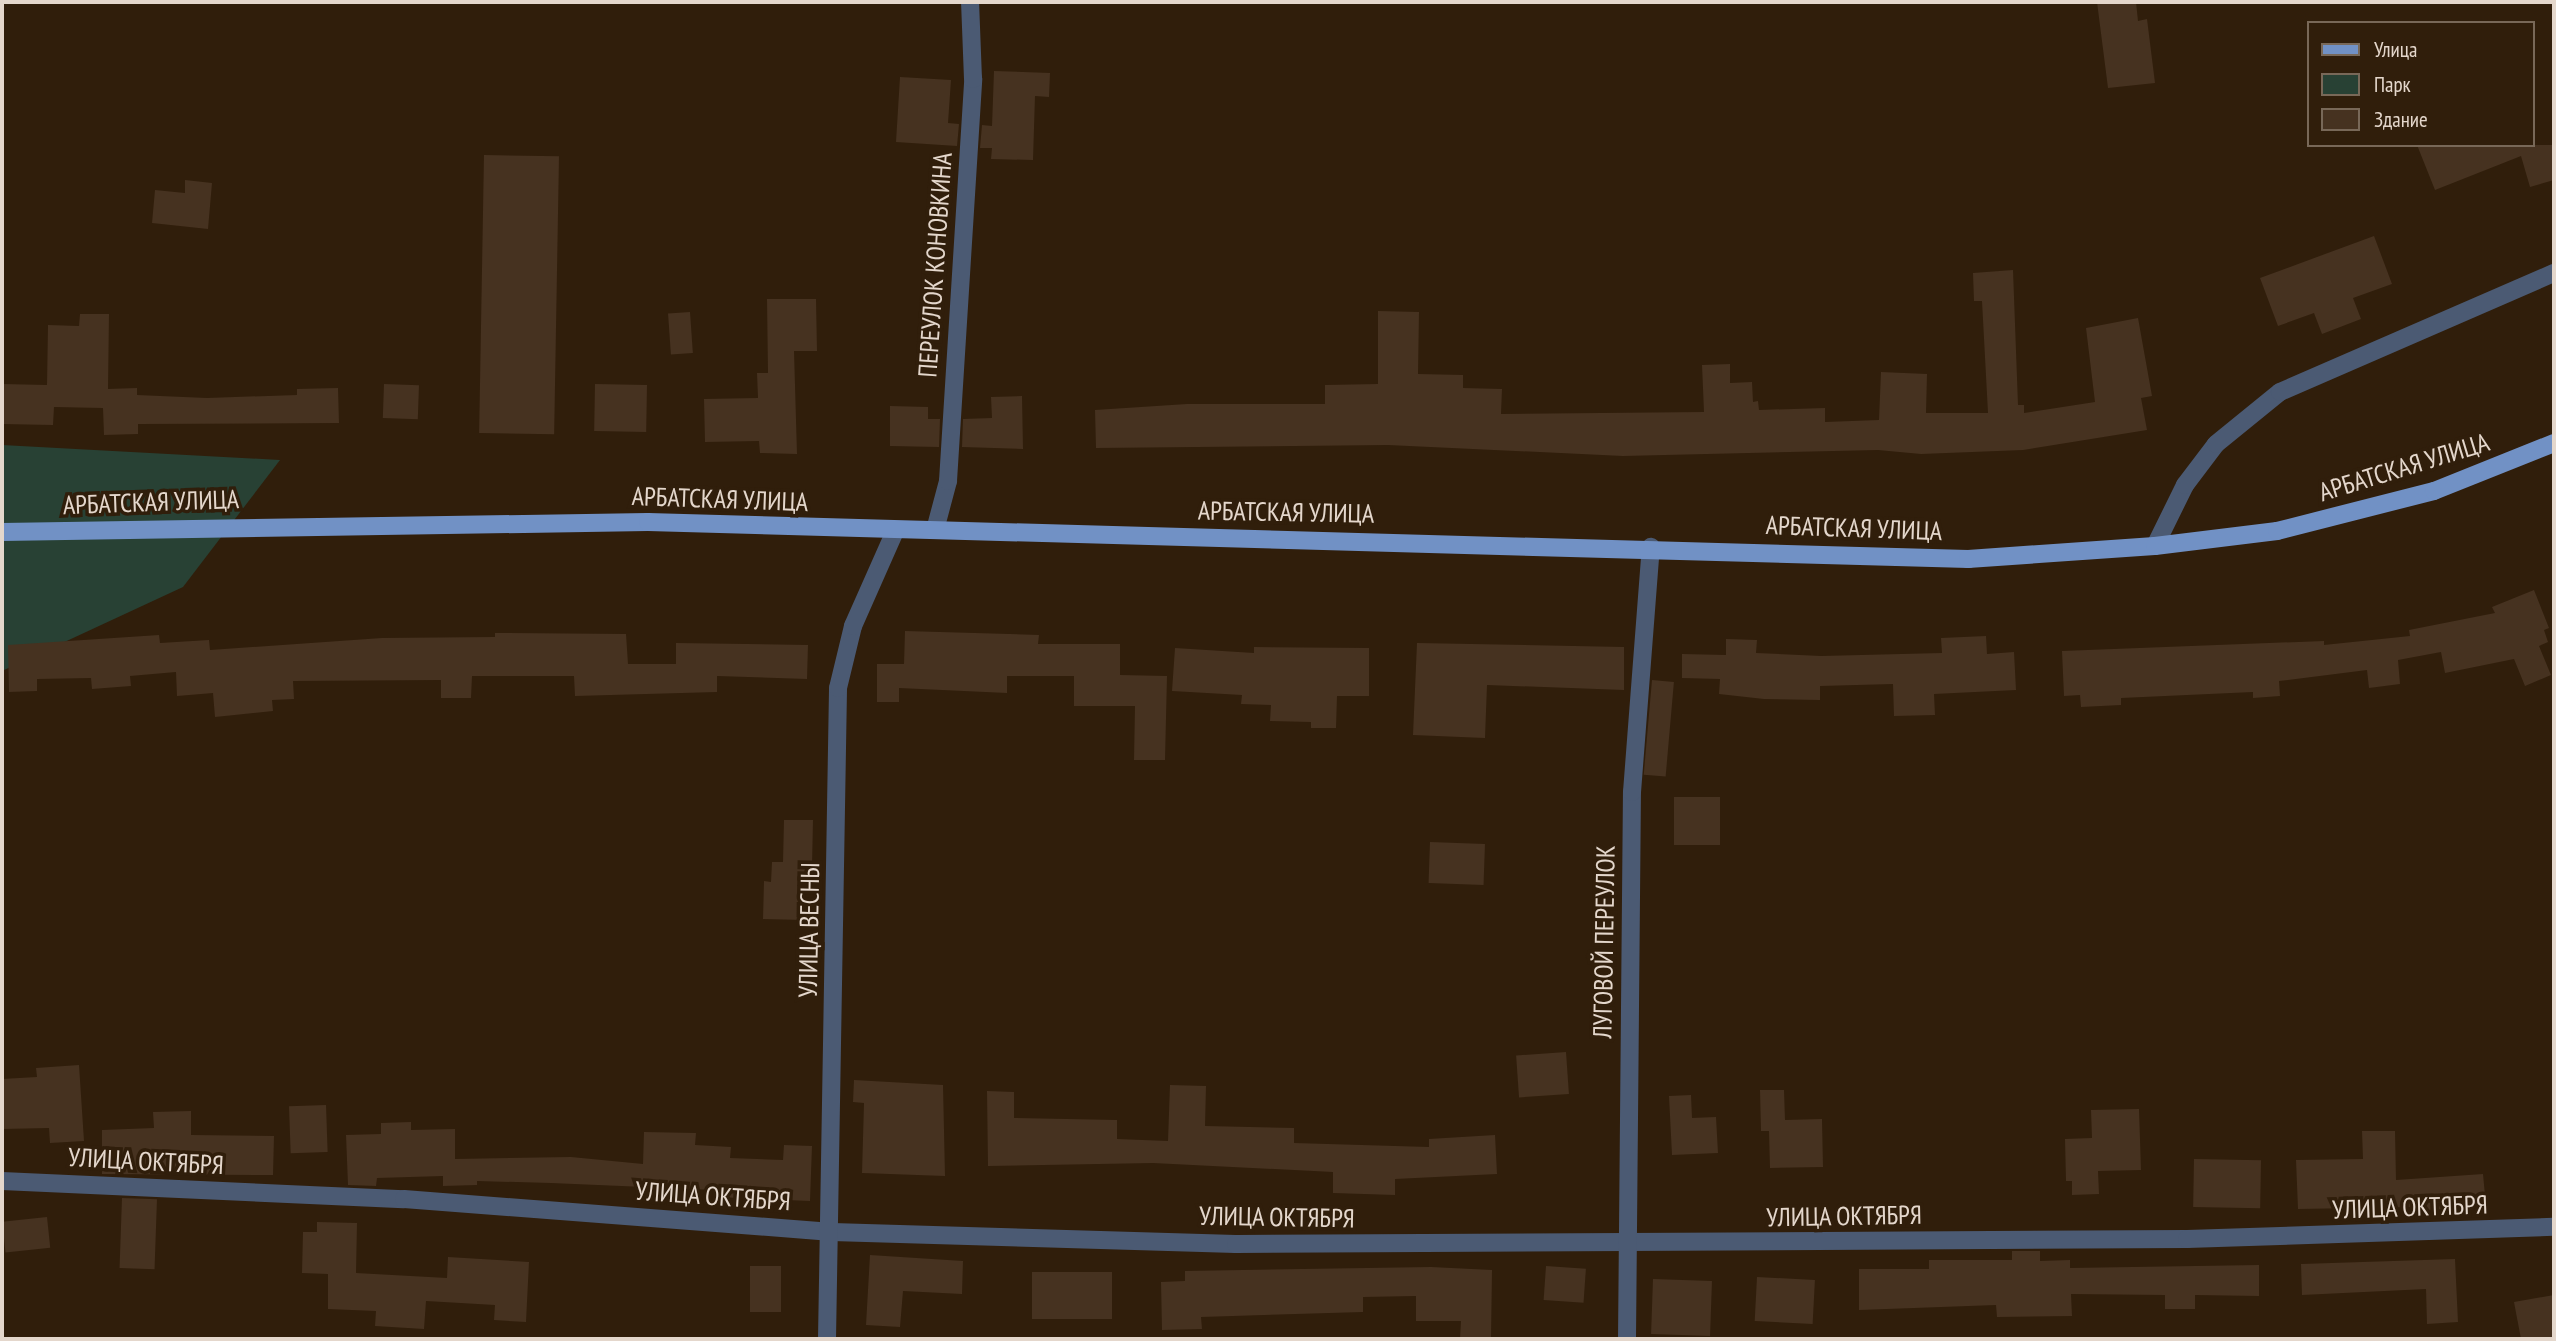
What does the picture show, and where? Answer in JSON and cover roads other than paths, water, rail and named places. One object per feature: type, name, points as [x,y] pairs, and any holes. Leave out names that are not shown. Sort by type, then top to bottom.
[{"type":"main road","name":"АРБАТСКАЯ УЛИЦА","points":[[2,532],[648,522],[895,531],[1651,547],[1968,559],[2155,547],[2277,531],[2357,514],[2434,491],[2554,443]]},
{"type":"street","name":"ПЕРЕУЛОК КОНОВКИНА","points":[[935,530],[948,481],[973,79],[970,2]]},
{"type":"street","points":[[2155,547],[2185,485],[2217,444],[2280,392],[2554,273]]},
{"type":"street","name":"УЛИЦА ВЕСНЫ","points":[[827,1339],[832,1232],[838,688],[853,626],[895,531]]},
{"type":"street","name":"ЛУГОВОЙ ПЕРЕУЛОК","points":[[1627,1339],[1625,1244],[1632,792],[1651,547]]},
{"type":"street","name":"УЛИЦА ОКТЯБРЯ","points":[[2,1181],[404,1199],[832,1232],[1236,1244],[1625,1244],[2382,1236],[2554,1227]]}]
